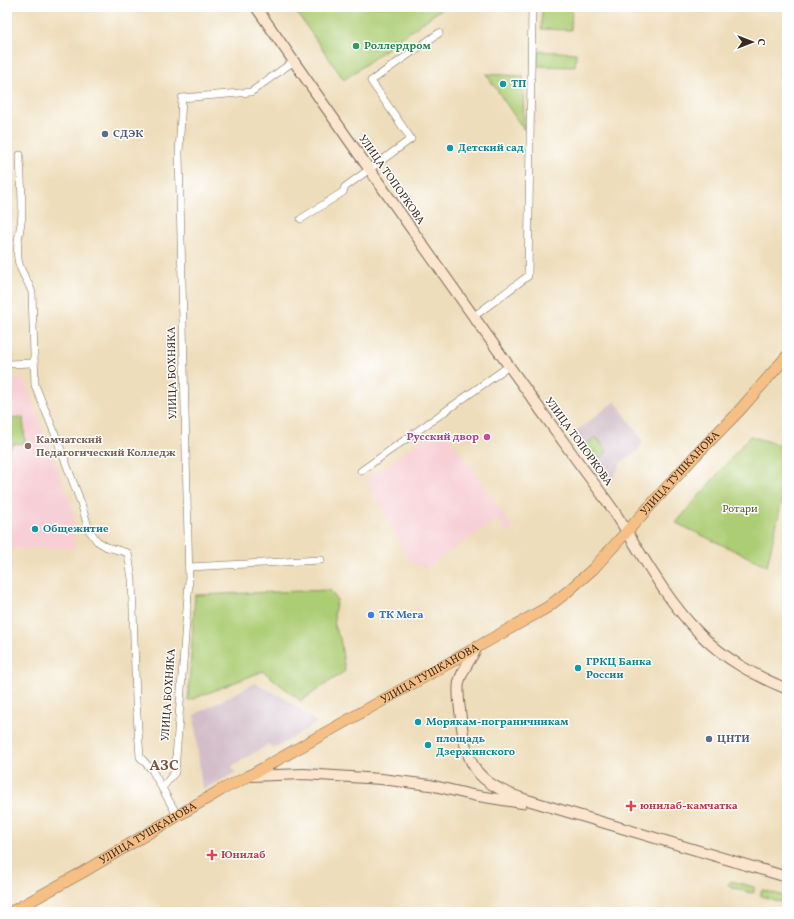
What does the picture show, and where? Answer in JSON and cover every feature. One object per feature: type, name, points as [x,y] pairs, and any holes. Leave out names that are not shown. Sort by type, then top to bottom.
[{"type":"main road","name":"УЛИЦА ТОПОРКОВА","points":[[256,7],[473,317],[610,507],[650,572],[675,607],[708,642],[739,666],[787,690]]},
{"type":"main road","name":"УЛИЦА ТУШКАНОВА","points":[[11,912],[84,872],[177,816],[548,607],[589,573],[694,456],[739,411],[787,356]]},
{"type":"main road","points":[[477,646],[459,683],[463,733],[471,764],[482,777],[504,791],[787,877]]},
{"type":"main road","points":[[249,776],[304,774],[381,779],[416,783],[472,796],[556,808]]},
{"type":"street","points":[[473,317],[528,276],[532,7]]},
{"type":"street","points":[[302,219],[343,192],[345,187],[411,139],[371,81],[439,33]]},
{"type":"street","name":"УЛИЦА БОХНЯКА","points":[[162,788],[175,772],[189,567],[179,153],[182,98],[251,92],[294,61]]},
{"type":"street","points":[[20,155],[21,222],[18,233],[18,259],[32,293],[34,385],[58,441],[81,503],[89,530],[97,541],[107,547],[128,553],[132,579],[136,701],[140,757],[152,770],[177,816]]},
{"type":"street","points":[[7,364],[33,363]]},
{"type":"street","points":[[361,471],[509,366]]},
{"type":"street","points":[[189,567],[321,560]]},
{"type":"shaded area","name":"Камчатский Педагогический Колледж","points":[[7,377],[24,379],[74,513],[74,548],[7,549]]},
{"type":"shaded area","points":[[615,401],[643,441],[638,451],[621,462],[611,483],[574,433]]},
{"type":"shaded area","points":[[438,429],[443,434],[446,432],[513,528],[506,533],[497,519],[426,568],[410,562],[366,480]]},
{"type":"shaded area","points":[[255,683],[286,699],[317,723],[274,749],[269,744],[232,766],[235,773],[202,790],[194,715]]},
{"type":"green space","name":"Роллердром","points":[[293,7],[444,7],[344,80]]},
{"type":"green space","points":[[542,7],[572,7],[571,30],[541,29]]},
{"type":"green space","points":[[538,51],[576,53],[575,67],[537,66]]},
{"type":"green space","points":[[486,74],[523,76],[524,130]]},
{"type":"green space","points":[[23,417],[25,443],[13,444],[10,449],[7,449],[7,418]]},
{"type":"green space","name":"Ротари","points":[[750,436],[787,447],[787,479],[767,566],[676,523]]},
{"type":"green space","points":[[594,438],[597,438],[606,450],[606,453],[597,460],[594,460],[585,446]]},
{"type":"green space","points":[[330,590],[337,600],[334,613],[335,629],[340,638],[345,671],[301,701],[263,671],[188,701],[195,595]]},
{"type":"green space","points":[[731,881],[754,887],[754,892],[752,893],[730,887],[728,884]]},
{"type":"green space","points":[[764,890],[787,897],[787,904],[761,896],[761,891]]},
{"type":"place","name":"Роллердром","points":[[356,46]]},
{"type":"place","name":"ТП","points":[[503,84]]},
{"type":"place","name":"СДЭК","points":[[105,134]]},
{"type":"place","name":"Детский сад","points":[[450,148]]},
{"type":"place","name":"Русский двор","points":[[487,437]]},
{"type":"place","name":"Камчатский Педагогический Колледж","points":[[28,446]]},
{"type":"place","name":"Общежитие","points":[[35,529]]},
{"type":"place","name":"ТК Мега","points":[[371,615]]},
{"type":"place","name":"ГРКЦ Банка России","points":[[578,668]]},
{"type":"place","name":"Морякам-пограничникам","points":[[418,722]]},
{"type":"place","name":"ЦНТИ","points":[[709,739]]},
{"type":"place","name":"площадь Дзержинского","points":[[428,745]]},
{"type":"place","name":"юнилаб-камчатка","points":[[631,806]]},
{"type":"place","name":"Юнилаб","points":[[212,855]]},
{"type":"district","name":"АЗС","points":[[164,766]]}]
